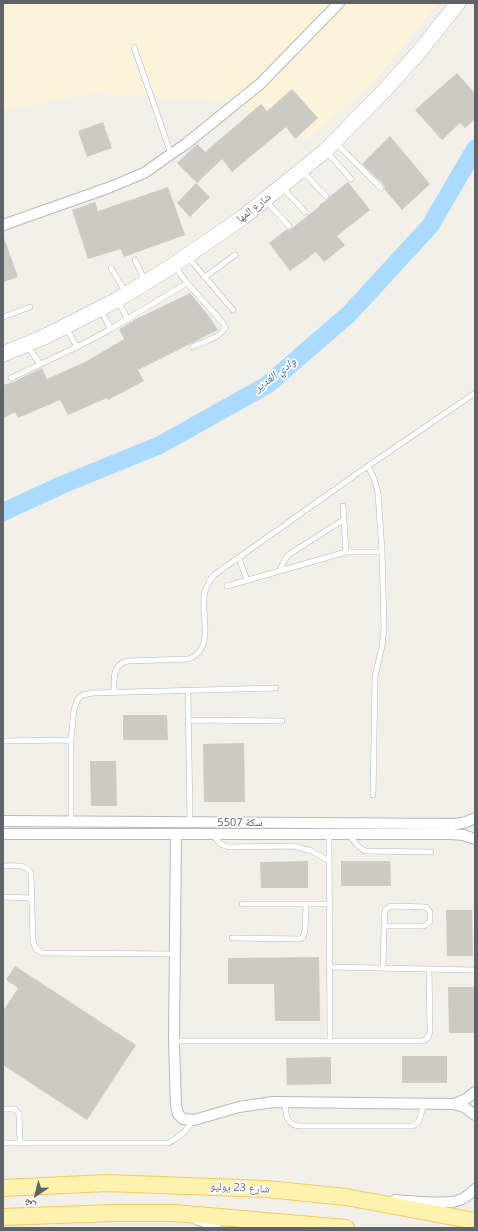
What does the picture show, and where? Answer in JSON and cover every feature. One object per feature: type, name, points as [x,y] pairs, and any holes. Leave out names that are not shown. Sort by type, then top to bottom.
[{"type":"main road","name":"شارع 23 يوليو","points":[[3,1188],[107,1183],[266,1188],[346,1197],[475,1221]]},
{"type":"main road","points":[[3,1217],[114,1213],[174,1213],[346,1228]]},
{"type":"street","points":[[3,225],[127,181],[144,173],[171,155],[260,84],[339,3]]},
{"type":"street","name":"شارع المها","points":[[3,354],[27,345],[122,297],[173,265],[242,218],[330,146],[389,86],[419,52],[458,3]]},
{"type":"street","points":[[475,819],[472,832],[475,840]]},
{"type":"street","name":"سكة 5507","points":[[3,821],[456,824],[475,819]]},
{"type":"street","name":"سكة 5507","points":[[3,834],[451,834],[463,835],[475,840]]},
{"type":"street","points":[[176,834],[174,1041],[176,1110],[183,1119],[194,1120],[250,1105],[285,1102],[454,1104],[464,1107],[475,1115]]},
{"type":"street","points":[[454,1104],[466,1099],[475,1092]]},
{"type":"street","points":[[346,1197],[447,1202],[458,1200],[468,1195],[475,1189]]},
{"type":"street","points":[[174,1213],[205,1222],[216,1228]]},
{"type":"street","points":[[264,1228],[285,1222]]},
{"type":"lane","points":[[134,47],[171,155]]},
{"type":"lane","points":[[330,146],[351,179]]},
{"type":"lane","points":[[330,146],[381,188]]},
{"type":"lane","points":[[301,170],[326,196]]},
{"type":"lane","points":[[281,186],[305,212]]},
{"type":"lane","points":[[265,200],[289,226]]},
{"type":"lane","points":[[205,277],[235,255]]},
{"type":"lane","points":[[186,256],[233,310]]},
{"type":"lane","points":[[135,260],[146,282]]},
{"type":"lane","points":[[173,265],[223,323],[225,328],[219,335],[192,347]]},
{"type":"lane","points":[[111,268],[122,297],[128,320]]},
{"type":"lane","points":[[11,378],[77,347],[128,320],[187,283]]},
{"type":"lane","points":[[3,317],[30,307]]},
{"type":"lane","points":[[100,309],[111,329]]},
{"type":"lane","points":[[66,326],[77,347]]},
{"type":"lane","points":[[27,345],[40,364]]},
{"type":"lane","points":[[114,692],[115,670],[121,662],[189,659],[197,654],[204,645],[205,639],[204,598],[207,585],[214,576],[368,466],[475,393]]},
{"type":"lane","points":[[368,466],[377,487],[382,552],[384,628],[382,646],[375,677],[373,795]]},
{"type":"lane","points":[[343,506],[346,552]]},
{"type":"lane","points":[[280,571],[288,555],[343,520]]},
{"type":"lane","points":[[227,586],[346,552],[382,552]]},
{"type":"lane","points":[[238,558],[246,580]]},
{"type":"lane","points":[[71,822],[72,740],[75,705],[80,697],[88,693],[276,688]]},
{"type":"lane","points":[[188,690],[190,822]]},
{"type":"lane","points":[[188,720],[282,720]]},
{"type":"lane","points":[[3,741],[72,740]]},
{"type":"lane","points":[[209,834],[221,844],[228,847],[294,846],[312,851],[329,861]]},
{"type":"lane","points":[[348,834],[359,847],[365,851],[431,852]]},
{"type":"lane","points":[[329,835],[330,1041]]},
{"type":"lane","points":[[3,866],[20,866],[29,869],[31,873],[33,942],[36,949],[43,953],[176,954]]},
{"type":"lane","points":[[3,897],[32,898]]},
{"type":"lane","points":[[242,904],[329,904]]},
{"type":"lane","points":[[232,938],[300,939],[303,937],[305,931],[306,904]]},
{"type":"lane","points":[[383,968],[384,926],[385,910],[391,906],[424,906],[430,910],[430,919],[426,925],[384,926]]},
{"type":"lane","points":[[330,967],[474,970]]},
{"type":"lane","points":[[174,1041],[425,1040],[429,1037],[430,1032],[429,969]]},
{"type":"lane","points":[[285,1102],[287,1119],[290,1123],[299,1126],[413,1126],[419,1122],[424,1103]]},
{"type":"lane","points":[[3,1109],[15,1110],[19,1114],[20,1143]]},
{"type":"lane","points":[[3,1143],[168,1143],[176,1140],[182,1135],[194,1120]]},
{"type":"sand","points":[[3,3],[438,3],[374,82],[308,139],[230,102],[91,93],[9,109],[3,107]]},
{"type":"building","points":[[457,73],[475,93],[475,119],[465,128],[460,123],[442,140],[415,110]]},
{"type":"building","points":[[292,89],[318,118],[295,139],[286,127],[232,172],[222,159],[197,183],[177,163],[197,144],[205,152],[261,104],[267,111]]},
{"type":"building","points":[[103,122],[112,148],[87,157],[78,131]]},
{"type":"building","points":[[390,136],[430,184],[402,210],[385,190],[384,185],[362,164]]},
{"type":"building","points":[[348,182],[370,210],[337,236],[345,245],[324,262],[316,252],[290,271],[269,243],[287,229],[290,230]]},
{"type":"building","points":[[196,183],[210,197],[190,217],[177,203]]},
{"type":"building","points":[[168,187],[185,235],[124,257],[121,249],[88,259],[72,210],[95,202],[98,211]]},
{"type":"building","points":[[3,238],[18,277],[3,282]]},
{"type":"building","points":[[190,293],[209,316],[218,330],[138,370],[144,381],[108,400],[107,398],[68,415],[60,400],[18,418],[15,412],[3,418],[3,385],[13,382],[42,368],[47,379],[87,361],[124,339],[119,329],[134,320]]},
{"type":"building","points":[[123,715],[167,715],[168,740],[123,740]]},
{"type":"building","points":[[244,743],[245,802],[204,802],[203,744]]},
{"type":"building","points":[[90,761],[116,761],[117,806],[91,806]]},
{"type":"building","points":[[308,861],[308,888],[261,888],[260,862]]},
{"type":"building","points":[[341,861],[390,861],[391,886],[341,886]]},
{"type":"building","points":[[446,910],[472,910],[473,956],[447,956]]},
{"type":"building","points":[[319,957],[320,1021],[275,1021],[274,984],[228,984],[228,958]]},
{"type":"building","points":[[15,966],[136,1045],[87,1120],[3,1065],[3,1011],[18,988],[6,980]]},
{"type":"building","points":[[448,987],[474,987],[474,1033],[449,1033]]},
{"type":"building","points":[[402,1056],[447,1056],[447,1083],[402,1083]]},
{"type":"building","points":[[331,1057],[331,1084],[287,1085],[286,1058]]},
{"type":"waterway","name":"وادي الغدير","points":[[3,512],[64,484],[160,445],[267,385],[349,314],[430,226],[475,149]]}]
